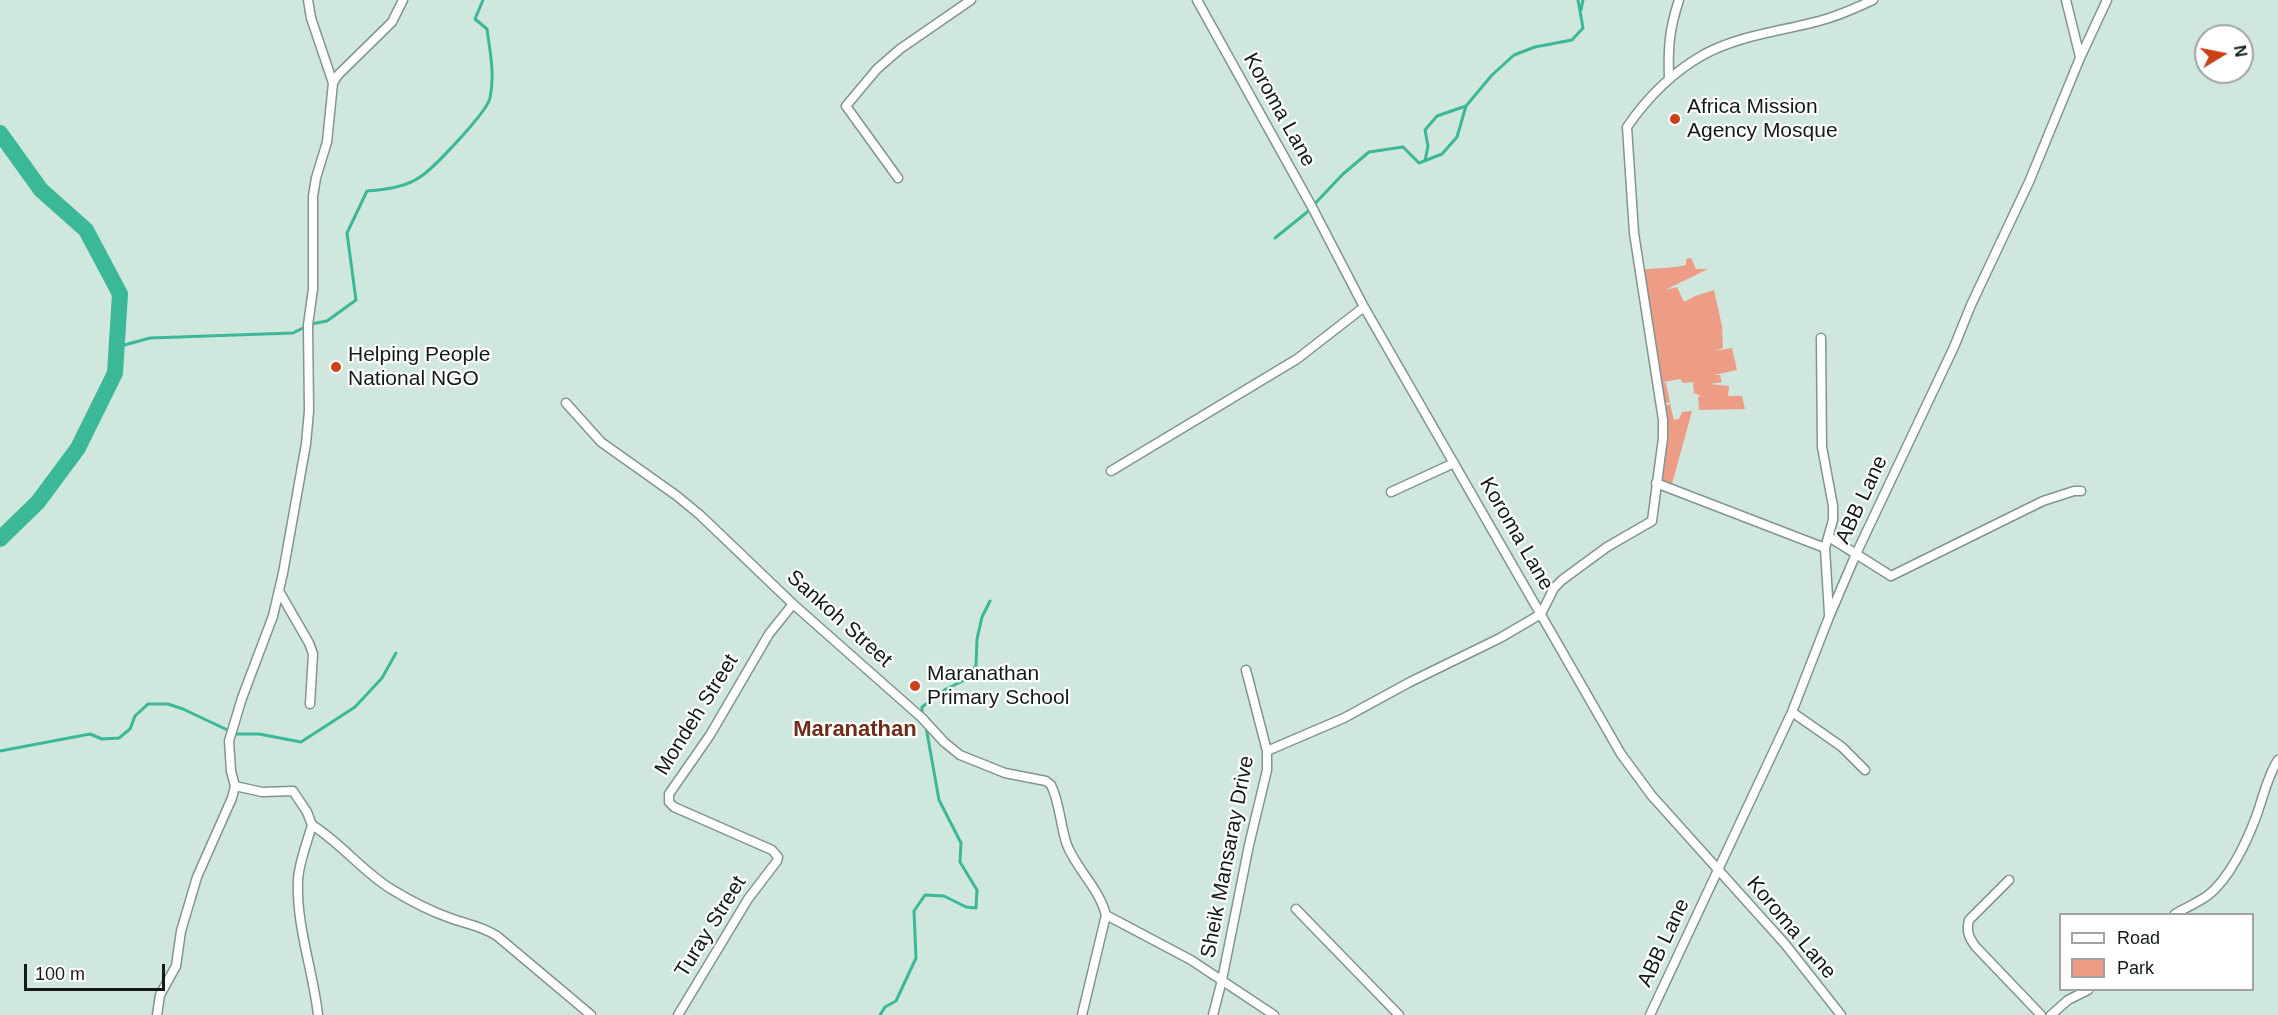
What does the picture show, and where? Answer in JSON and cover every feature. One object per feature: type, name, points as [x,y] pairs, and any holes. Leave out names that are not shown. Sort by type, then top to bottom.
[{"type":"street","points":[[157,1015],[160,995],[176,966],[181,931],[193,888],[226,814],[235,786],[231,771],[229,741],[266,638],[279,591],[306,444],[309,411],[308,325],[312,296],[313,196],[327,142],[333,83],[311,18],[308,0]]},
{"type":"street","points":[[333,83],[338,75],[392,22],[403,0]]},
{"type":"street","points":[[898,178],[846,106],[877,69],[900,49],[971,0]]},
{"type":"street","name":"Koroma Lane","points":[[1197,0],[1312,207],[1364,307],[1621,754],[1652,796],[1785,944],[1841,1015]]},
{"type":"street","points":[[1669,79],[1670,28],[1678,0]]},
{"type":"street","points":[[1267,752],[1344,718],[1410,682],[1500,638],[1541,614],[1554,588],[1562,580],[1607,547],[1652,521],[1663,438],[1663,420],[1634,233],[1627,127],[1651,95],[1703,55],[1757,35],[1827,18],[1873,0]]},
{"type":"street","points":[[2066,0],[2080,58]]},
{"type":"street","name":"ABB Lane","points":[[1650,1015],[1792,712],[1856,554],[2029,182],[2080,58],[2107,0]]},
{"type":"street","points":[[1111,471],[1298,359],[1364,307]]},
{"type":"street","points":[[1821,338],[1822,447],[1833,506],[1833,520],[1825,548],[1829,617]]},
{"type":"street","name":"Sankoh Street","points":[[566,403],[586,428],[601,442],[678,496],[700,515],[793,604],[960,755],[1005,773],[1046,781],[1051,785],[1067,844],[1078,865],[1102,899],[1106,915]]},
{"type":"street","points":[[1391,492],[1454,463]]},
{"type":"street","points":[[1656,483],[1825,548]]},
{"type":"street","points":[[1829,537],[1891,576],[2043,501],[2081,491]]},
{"type":"street","points":[[279,591],[313,654],[310,705]]},
{"type":"street","name":"Mondeh Street","points":[[777,861],[778,857],[772,850],[674,807],[669,802],[669,794],[710,735],[769,634],[793,604]]},
{"type":"street","name":"Sheik Mansaray Drive","points":[[1213,1015],[1267,770],[1267,752],[1246,670]]},
{"type":"street","points":[[1792,712],[1842,747],[1865,770]]},
{"type":"street","points":[[2178,913],[2209,895],[2229,870],[2247,837],[2272,769],[2278,760]]},
{"type":"street","points":[[235,786],[262,792],[294,791],[308,812],[312,825],[298,878],[298,899],[303,939],[319,1015]]},
{"type":"street","points":[[312,825],[391,889],[451,918],[480,926],[497,936],[591,1015]]},
{"type":"street","name":"Turay Street","points":[[678,1015],[743,906],[777,861]]},
{"type":"street","points":[[2008,880],[1969,920],[1967,928],[1969,938],[2041,1015]]},
{"type":"street","points":[[1296,909],[1399,1015]]},
{"type":"street","points":[[1082,1015],[1106,915],[1191,960],[1274,1015]]},
{"type":"street","points":[[2051,1015],[2068,1000],[2086,991]]},
{"type":"green space","points":[[1691,258],[1696,269],[1708,269],[1665,290],[1677,287],[1684,302],[1714,290],[1722,326],[1723,348],[1715,351],[1732,348],[1737,370],[1714,375],[1720,375],[1722,382],[1710,384],[1729,386],[1728,396],[1742,396],[1745,409],[1699,410],[1698,397],[1701,396],[1694,393],[1693,383],[1695,382],[1683,383],[1680,379],[1663,382],[1666,383],[1670,402],[1663,404],[1642,270],[1686,265],[1686,259]]},
{"type":"green space","points":[[1670,404],[1674,420],[1679,419],[1682,412],[1692,411],[1672,484],[1659,481],[1665,461],[1661,461],[1664,406]]},
{"type":"waterway","points":[[311,324],[327,321],[356,300],[347,233],[367,191],[402,186],[420,177],[459,139],[487,105],[490,98],[492,63],[487,29],[475,19],[483,0]]},
{"type":"waterway","points":[[1275,238],[1306,213],[1343,174],[1369,152],[1403,147],[1419,163],[1442,154],[1457,137],[1466,106],[1492,75],[1514,55],[1535,47],[1572,40],[1583,28],[1578,0]]},
{"type":"waterway","points":[[1581,10],[1583,0]]},
{"type":"waterway","points":[[1425,161],[1428,146],[1425,130],[1437,116],[1466,106]]},
{"type":"waterway","points":[[0,133],[41,190],[86,230],[120,294],[115,373],[78,448],[38,502],[0,539]]},
{"type":"waterway","points":[[117,347],[150,338],[293,333],[305,327]]},
{"type":"waterway","points":[[922,715],[922,707],[946,689],[965,680],[976,666],[977,639],[982,617],[990,601]]},
{"type":"waterway","points":[[0,751],[90,734],[102,739],[119,738],[130,729],[135,716],[148,704],[168,704],[183,709],[236,734],[259,734],[301,742],[355,707],[382,678],[396,653]]},
{"type":"waterway","points":[[880,1015],[885,1007],[896,1001],[916,958],[914,911],[925,895],[944,896],[966,907],[976,908],[977,890],[960,862],[961,843],[939,800],[926,727]]},
{"type":"place","name":"Africa Mission Agency Mosque","points":[[1675,119]]},
{"type":"place","name":"Helping People National NGO","points":[[336,367]]},
{"type":"place","name":"Maranathan Primary School","points":[[915,686]]},
{"type":"district","name":"Maranathan","points":[[855,730]]}]
